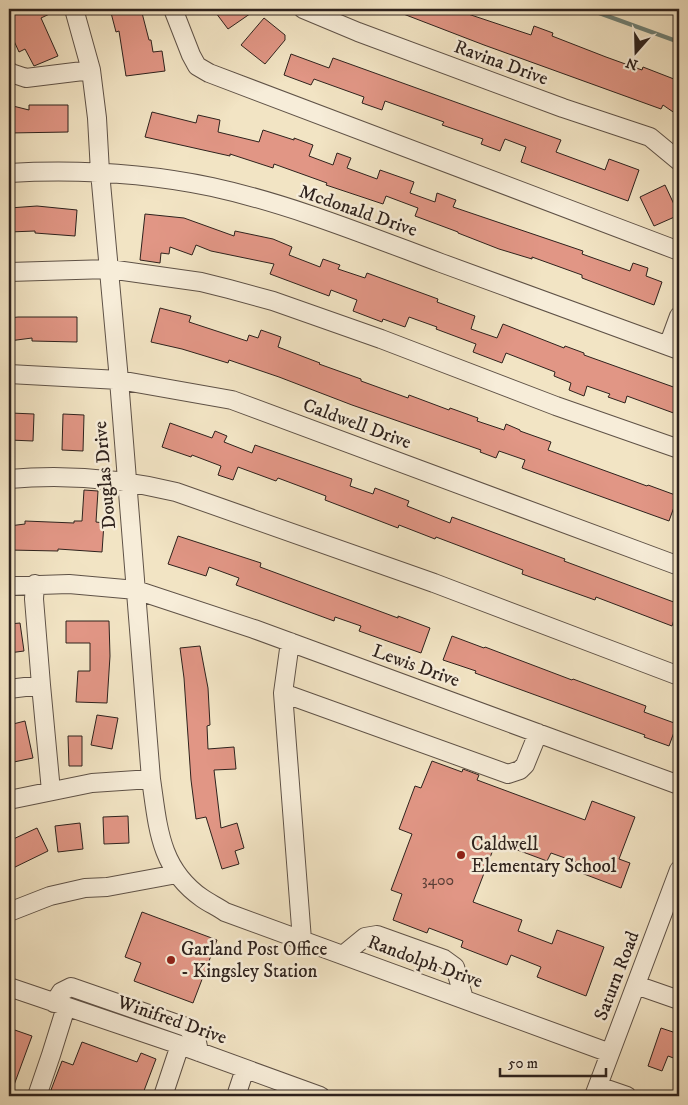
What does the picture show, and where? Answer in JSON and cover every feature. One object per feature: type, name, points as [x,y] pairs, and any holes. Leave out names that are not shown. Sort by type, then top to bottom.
[{"type":"street","name":"Douglas Drive","points":[[74,9],[91,70],[97,118],[151,779],[159,836],[168,860],[178,874],[202,898],[225,912]]},
{"type":"street","points":[[173,9],[197,66],[209,73],[679,251]]},
{"type":"street","name":"Ravina Drive","points":[[303,9],[358,32],[554,105],[650,137],[679,161]]},
{"type":"street","points":[[9,70],[11,73],[26,78],[91,70]]},
{"type":"street","name":"Mcdonald Drive","points":[[9,173],[50,171],[124,174],[202,186],[261,200],[360,233],[674,348]]},
{"type":"street","points":[[9,272],[109,269],[201,282],[273,301],[381,339],[556,406],[679,449]]},
{"type":"street","points":[[674,348],[679,316]]},
{"type":"street","name":"Caldwell Drive","points":[[9,374],[119,380],[232,400],[679,566]]},
{"type":"street","points":[[9,479],[66,478],[127,482],[169,490],[434,584],[679,676]]},
{"type":"street","points":[[35,584],[35,608],[51,791]]},
{"type":"street","name":"Lewis Drive","points":[[9,586],[70,584],[136,590],[290,642],[679,785]]},
{"type":"street","points":[[290,642],[283,693],[302,940]]},
{"type":"street","points":[[9,689],[41,685]]},
{"type":"street","points":[[283,693],[508,774],[520,770],[525,765],[538,733]]},
{"type":"street","points":[[9,800],[92,783],[151,779]]},
{"type":"street","points":[[9,912],[50,896],[86,888],[106,887],[178,874]]},
{"type":"street","name":"Saturn Road","points":[[596,1091],[678,879]]},
{"type":"street","name":"Randolph Drive","points":[[225,912],[610,1053]]},
{"type":"street","points":[[343,955],[365,937],[377,935],[444,959],[455,967],[464,999]]},
{"type":"street","points":[[636,985],[679,1000]]},
{"type":"street","points":[[36,1096],[52,1055],[62,992],[71,986],[186,1028],[196,1037],[199,1052]]},
{"type":"street","name":"Winifred Drive","points":[[9,987],[180,1045],[320,1096]]},
{"type":"street","points":[[163,1096],[180,1045]]},
{"type":"street","points":[[236,1096],[245,1069]]},
{"type":"street","points":[[596,1091],[627,1096]]},
{"type":"building","points":[[9,9],[60,9],[41,18],[58,56],[34,66],[25,49],[19,52],[9,30]]},
{"type":"building","points":[[110,9],[141,9],[153,52],[162,51],[165,71],[126,76],[119,31],[116,32]]},
{"type":"building","points":[[213,9],[257,9],[228,29]]},
{"type":"building","points":[[393,9],[453,9],[531,35],[534,26],[553,33],[552,36],[606,57],[642,70],[643,67],[679,81],[679,116],[663,105],[661,109],[484,45]]},
{"type":"building","points":[[264,18],[285,35],[285,40],[265,64],[241,45]]},
{"type":"building","points":[[291,54],[329,68],[333,58],[561,140],[556,152],[605,170],[609,159],[639,170],[628,201],[521,162],[526,147],[505,139],[500,151],[481,144],[483,139],[442,125],[444,122],[385,101],[382,110],[362,103],[364,97],[314,79],[311,85],[284,75]]},
{"type":"building","points":[[9,105],[29,110],[29,105],[68,105],[68,132],[9,133]]},
{"type":"building","points":[[152,112],[196,123],[198,115],[220,120],[218,132],[259,142],[263,130],[294,140],[294,138],[313,145],[309,156],[333,165],[337,153],[351,158],[347,168],[377,179],[380,170],[414,182],[410,193],[435,202],[437,193],[456,200],[453,207],[583,251],[582,254],[630,271],[633,263],[648,268],[646,276],[662,282],[654,305],[582,278],[582,275],[532,257],[532,259],[499,249],[415,216],[418,208],[386,196],[383,204],[326,185],[327,183],[274,164],[273,168],[230,154],[230,156],[145,137]]},
{"type":"building","points":[[665,185],[679,215],[654,226],[640,197]]},
{"type":"building","points":[[37,206],[77,210],[75,236],[35,233],[35,231],[9,232],[9,208]]},
{"type":"building","points":[[145,214],[184,218],[234,236],[235,231],[273,239],[292,247],[289,255],[320,267],[323,259],[340,265],[338,269],[365,278],[367,273],[438,299],[437,302],[475,316],[471,329],[497,338],[503,324],[564,348],[565,346],[584,353],[584,355],[679,389],[679,415],[627,396],[625,403],[608,397],[610,394],[587,386],[584,396],[569,390],[571,383],[554,376],[555,372],[506,353],[502,363],[473,352],[476,344],[409,317],[405,327],[383,319],[382,322],[353,311],[357,300],[331,290],[329,296],[270,274],[274,264],[211,251],[196,245],[192,255],[170,247],[169,254],[161,253],[160,263],[140,260]]},
{"type":"building","points":[[160,308],[191,316],[189,322],[247,341],[249,335],[258,338],[261,330],[281,337],[278,347],[361,379],[361,381],[408,398],[409,395],[449,410],[450,408],[478,418],[477,421],[504,430],[506,424],[551,442],[548,450],[678,496],[669,521],[522,468],[525,460],[499,451],[496,458],[480,452],[481,450],[229,360],[228,363],[151,342]]},
{"type":"building","points":[[77,317],[77,342],[32,341],[32,338],[9,341],[9,318]]},
{"type":"building","points":[[11,413],[34,414],[33,441],[10,440]]},
{"type":"building","points":[[63,414],[84,415],[83,451],[62,450]]},
{"type":"building","points":[[170,423],[212,438],[215,431],[227,436],[224,442],[252,453],[255,445],[352,479],[350,486],[373,494],[375,488],[409,501],[407,506],[450,523],[452,517],[679,604],[672,626],[596,597],[595,600],[522,574],[523,570],[436,537],[435,539],[399,525],[398,528],[325,500],[326,496],[278,478],[276,481],[238,467],[233,480],[218,475],[221,466],[192,455],[191,457],[162,447]]},
{"type":"building","points":[[84,490],[98,491],[96,522],[104,523],[102,552],[58,549],[58,551],[9,550],[9,526],[25,524],[25,521],[74,523],[74,521],[82,521]]},
{"type":"building","points":[[178,536],[261,563],[260,567],[430,628],[421,653],[359,631],[361,626],[335,617],[334,621],[236,585],[239,578],[209,567],[206,576],[168,564]]},
{"type":"building","points":[[66,621],[109,621],[110,656],[107,703],[76,702],[78,671],[90,671],[90,643],[66,643]]},
{"type":"building","points":[[20,623],[24,651],[9,653],[9,624]]},
{"type":"building","points":[[452,636],[646,706],[644,712],[677,724],[669,746],[644,737],[645,735],[443,660]]},
{"type":"building","points":[[200,646],[208,688],[210,725],[207,726],[208,749],[234,747],[236,769],[214,770],[221,828],[237,823],[244,848],[235,851],[239,864],[222,869],[206,817],[196,819],[191,780],[180,648]]},
{"type":"building","points":[[97,715],[118,718],[112,749],[91,745]]},
{"type":"building","points":[[25,721],[33,758],[9,763],[9,725]]},
{"type":"building","points":[[68,736],[82,736],[82,766],[69,766]]},
{"type":"building","points":[[432,761],[462,772],[463,769],[479,775],[477,780],[585,820],[592,801],[635,817],[619,859],[630,863],[621,888],[576,871],[579,863],[551,853],[547,861],[496,842],[473,902],[522,920],[518,931],[552,944],[557,930],[604,947],[586,996],[537,977],[541,967],[511,955],[507,965],[461,947],[463,941],[429,928],[427,933],[393,920],[402,894],[391,890],[412,834],[399,829],[415,786],[421,788]]},
{"type":"building","points":[[128,816],[129,843],[104,844],[103,817]]},
{"type":"building","points":[[80,823],[83,849],[58,852],[55,826]]},
{"type":"building","points":[[37,828],[48,851],[9,870],[9,841]]},
{"type":"building","name":"Garland Post Office - Kingsley Station","points":[[142,912],[217,940],[193,1003],[134,981],[141,963],[125,957]]},
{"type":"building","points":[[9,1028],[32,1036],[10,1096],[9,1096]]},
{"type":"building","points":[[661,1028],[679,1034],[679,1060],[668,1056],[662,1071],[648,1066]]},
{"type":"building","points":[[82,1042],[137,1062],[141,1053],[156,1059],[142,1096],[61,1096],[62,1094],[51,1090],[62,1061],[73,1065]]},
{"type":"waterway","points":[[588,9],[679,42]]},
{"type":"place","name":"Caldwell Elementary School","points":[[461,855]]},
{"type":"place","name":"Garland Post Office - Kingsley Station","points":[[171,960]]}]
